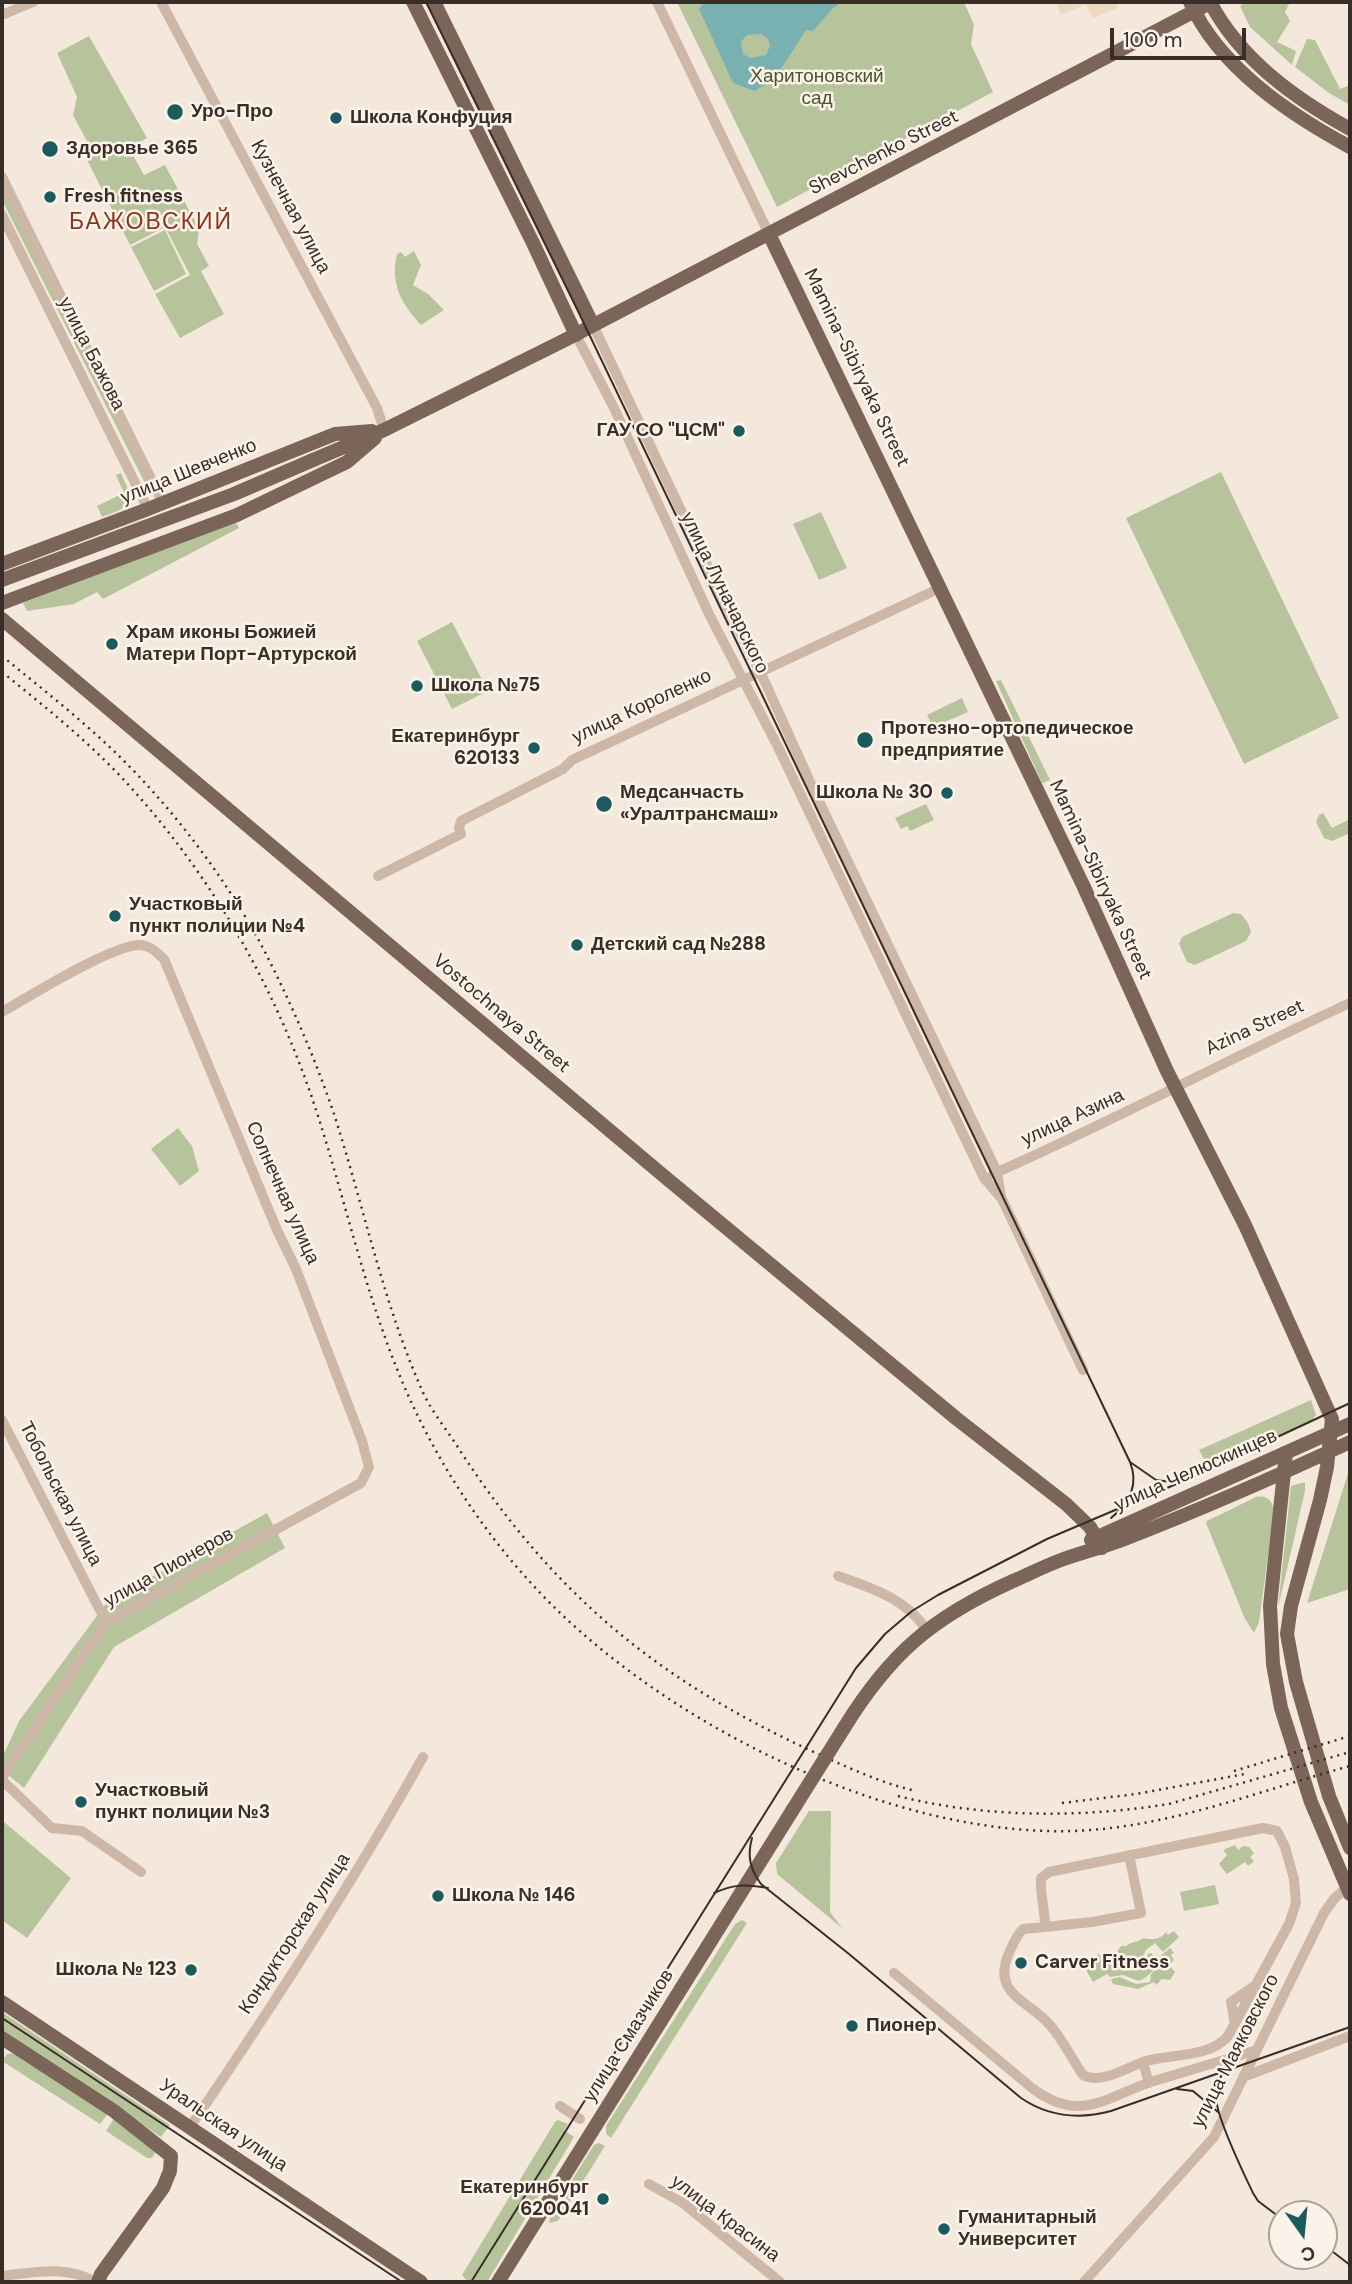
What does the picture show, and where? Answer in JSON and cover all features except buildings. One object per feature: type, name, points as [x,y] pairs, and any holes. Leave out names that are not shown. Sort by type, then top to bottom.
[{"type":"main road","name":"улица Луначарского","points":[[413,2],[576,335]]},
{"type":"main road","name":"улица Луначарского","points":[[433,2],[593,325]]},
{"type":"main road","points":[[2,580],[234,494],[384,430],[576,335],[1192,7],[1211,2],[1231,35],[1258,64],[1306,103],[1350,130]]},
{"type":"main road","points":[[1192,7],[1210,38],[1247,75],[1298,116],[1350,147]]},
{"type":"main road","name":"Mamina-Sibiryaka Street","points":[[769,233],[1083,885],[1175,1087],[1245,1225],[1322,1391],[1332,1419],[1329,1452],[1320,1500],[1291,1606],[1287,1634],[1296,1682],[1329,1797],[1350,1848]]},
{"type":"main road","points":[[2,603],[237,515],[347,462],[384,430]]},
{"type":"main road","name":"улица Шевченко","points":[[6,562],[335,434],[384,430]]},
{"type":"main road","points":[[6,562],[6,582],[14,593],[28,593]]},
{"type":"main road","points":[[2,619],[665,1177],[957,1419],[1066,1504],[1099,1542]]},
{"type":"main road","name":"улица Челюскинцев","points":[[792,1811],[866,1692],[904,1649],[926,1629],[990,1592],[1350,1423]]},
{"type":"main road","name":"улица Челюскинцев","points":[[1099,1542],[1283,1472],[1350,1441]]},
{"type":"main road","points":[[1286,1453],[1270,1606],[1273,1664],[1282,1708],[1311,1802],[1349,1889]]},
{"type":"main road","name":"улица Смазчиков","points":[[498,2282],[792,1811]]},
{"type":"main road","name":"Уральская улица","points":[[2,2002],[421,2282]]},
{"type":"main road","points":[[2,2038],[114,2111],[171,2156],[170,2171],[163,2188],[96,2282]]},
{"type":"street","points":[[2,15],[33,2]]},
{"type":"street","name":"Кузнечная улица","points":[[162,2],[377,408],[384,430]]},
{"type":"street","points":[[657,2],[769,233]]},
{"type":"street","points":[[2,177],[163,503]]},
{"type":"street","name":"улица Бажова","points":[[2,215],[148,509]]},
{"type":"street","name":"улица Луначарского","points":[[593,325],[997,1172],[1002,1199],[1083,1370]]},
{"type":"street","name":"улица Луначарского","points":[[576,335],[614,408],[709,614],[781,754],[984,1178],[1002,1199]]},
{"type":"street","name":"улица Короленко","points":[[378,876],[461,834],[461,821],[563,769],[572,760],[940,588]]},
{"type":"street","name":"Солнечная улица","points":[[2,1012],[105,955],[129,946],[143,945],[155,950],[164,959],[277,1230],[296,1269],[362,1441],[369,1468]]},
{"type":"street","name":"Azina Street","points":[[1175,1087],[1350,1003]]},
{"type":"street","name":"улица Азина","points":[[984,1178],[1134,1109],[1175,1087]]},
{"type":"street","name":"Тобольская улица","points":[[2,1420],[106,1622]]},
{"type":"street","name":"улица Пионеров","points":[[2,1779],[106,1622],[361,1483],[369,1468]]},
{"type":"street","points":[[838,1576],[880,1591],[905,1606],[917,1615],[926,1629]]},
{"type":"street","name":"Кондукторская улица","points":[[190,2127],[322,1929],[423,1757]]},
{"type":"street","points":[[2,1779],[52,1828],[82,1831],[141,1872]]},
{"type":"street","points":[[1045,1927],[1040,1888],[1041,1878],[1049,1871],[1263,1828],[1277,1831],[1281,1836],[1294,1879],[1296,1903],[1289,1924],[1224,2041],[1191,2053],[1157,2057],[1100,2078],[1090,2079],[1083,2075],[1048,2023],[1013,1995],[1007,1986],[1003,1973],[1005,1963],[1023,1929],[1045,1927],[1092,1922],[1140,1913],[1129,1855]]},
{"type":"street","name":"улица Маяковского","points":[[1084,2282],[1214,2137],[1324,1913],[1334,1899],[1349,1889]]},
{"type":"street","points":[[894,1973],[1047,2099],[1065,2105],[1093,2105],[1109,2101],[1149,2083],[1254,2051]]},
{"type":"street","points":[[1242,2077],[1350,2036]]},
{"type":"street","points":[[1143,2062],[1149,2083]]},
{"type":"street","points":[[560,2106],[580,2119]]},
{"type":"street","name":"улица Красина","points":[[649,2184],[683,2203],[779,2282]]},
{"type":"street","points":[[2,2276],[66,2270],[96,2282]]},
{"type":"green space","name":"Харитоновский сад","points":[[677,2],[964,2],[974,25],[971,44],[993,92],[777,207]]},
{"type":"green space","points":[[1245,2],[1290,2],[1285,12],[1290,21],[1277,42],[1296,51],[1292,65],[1250,27],[1240,6]]},
{"type":"green space","points":[[89,36],[147,138],[129,148],[144,175],[165,165],[199,229],[197,244],[209,266],[201,271],[224,314],[180,338],[155,294],[190,275],[165,227],[130,245],[86,158],[89,145],[73,115],[77,97],[57,53]]},
{"type":"green space","points":[[1307,39],[1315,40],[1340,89],[1350,85],[1350,105],[1295,67]]},
{"type":"green space","points":[[2,186],[151,483],[146,485],[2,200]]},
{"type":"green space","points":[[165,230],[186,274],[154,291],[131,247]]},
{"type":"green space","points":[[414,251],[421,265],[413,285],[428,294],[444,310],[421,325],[403,301],[395,275],[397,254],[401,252],[405,257]]},
{"type":"green space","points":[[1221,472],[1339,718],[1244,764],[1126,518]]},
{"type":"green space","points":[[121,473],[131,496],[129,501],[120,510],[102,517],[97,506],[124,493],[116,475]]},
{"type":"green space","points":[[821,512],[847,568],[819,580],[793,524]]},
{"type":"green space","points":[[235,520],[239,528],[103,599],[97,592],[74,604],[27,611],[23,603]]},
{"type":"green space","points":[[452,622],[488,691],[452,709],[417,641]]},
{"type":"green space","points":[[1001,680],[1050,780],[1042,783],[996,681]]},
{"type":"green space","points":[[962,698],[968,712],[933,727],[927,715]]},
{"type":"green space","points":[[926,804],[934,820],[910,831],[907,826],[901,829],[895,818]]},
{"type":"green space","points":[[1323,813],[1332,828],[1350,819],[1350,833],[1332,841],[1324,838],[1316,822]]},
{"type":"green space","points":[[1233,913],[1241,914],[1248,923],[1251,932],[1246,941],[1195,965],[1187,962],[1179,944],[1182,937]]},
{"type":"green space","points":[[178,1128],[192,1146],[199,1171],[180,1186],[151,1149]]},
{"type":"green space","points":[[1311,1400],[1316,1415],[1310,1423],[1183,1478],[1177,1474],[1205,1461],[1199,1450]]},
{"type":"green space","points":[[1349,1470],[1350,1589],[1307,1603]]},
{"type":"green space","points":[[1305,1482],[1305,1491],[1278,1608],[1291,1486]]},
{"type":"green space","points":[[1256,1497],[1269,1500],[1274,1511],[1259,1622],[1254,1633],[1245,1619],[1206,1523]]},
{"type":"green space","points":[[267,1513],[285,1548],[114,1647],[24,1788],[2,1770],[2,1758],[19,1721],[108,1601]]},
{"type":"green space","points":[[809,1811],[831,1811],[830,1912],[842,1928],[777,1874],[776,1863]]},
{"type":"green space","points":[[4,1822],[71,1878],[27,1938],[2,1920]]},
{"type":"green space","points":[[1235,1845],[1238,1850],[1243,1846],[1249,1847],[1254,1853],[1250,1857],[1254,1861],[1248,1866],[1245,1862],[1227,1874],[1219,1864],[1227,1855],[1223,1850]]},
{"type":"green space","points":[[1215,1885],[1219,1904],[1184,1911],[1180,1892]]},
{"type":"green space","points":[[742,1920],[747,1923],[611,2138],[606,2134],[606,2126],[735,1924]]},
{"type":"green space","points":[[1174,1931],[1179,1937],[1163,1952],[1155,1943],[1146,1950],[1140,1962],[1117,1952],[1121,1946],[1143,1938],[1158,1938],[1166,1932],[1168,1935]]},
{"type":"green space","points":[[1170,1948],[1174,1953],[1171,1955],[1174,1960],[1169,1965],[1175,1972],[1170,1980],[1162,1979],[1156,1985],[1154,1982],[1138,1989],[1113,1984],[1111,1979],[1120,1977],[1136,1984],[1150,1982],[1151,1974],[1159,1966],[1158,1958]]},
{"type":"green space","points":[[1151,1953],[1157,1960],[1157,1967],[1139,1981],[1123,1975],[1110,1977],[1107,1974],[1093,1982],[1087,1972],[1086,1962],[1099,1954],[1108,1962],[1119,1956],[1141,1968]]},
{"type":"green space","points":[[2,2012],[170,2125],[161,2137],[2,2031]]},
{"type":"green space","points":[[16,2053],[107,2112],[107,2115],[100,2124],[2,2061],[7,2054]]},
{"type":"green space","points":[[115,2117],[158,2149],[152,2158],[147,2158],[106,2131]]},
{"type":"green space","points":[[558,2120],[568,2124],[564,2130],[574,2137],[487,2282],[468,2282],[462,2275]]},
{"type":"green space","points":[[599,2143],[605,2146],[558,2221],[549,2223],[551,2213],[594,2145]]},
{"type":"shaded area","points":[[1115,2],[1118,8],[1092,18],[1086,4],[1061,15],[1056,3]]},
{"type":"water","points":[[704,2],[843,2],[833,8],[813,31],[806,30],[778,72],[754,91],[733,83],[699,9]],"holes":[[[761,34],[768,39],[770,46],[766,55],[750,58],[743,54],[741,41],[748,35]]]},
{"type":"tram line","points":[[426,2],[577,309],[1130,1462],[1134,1478],[1131,1493],[1111,1518]]},
{"type":"tram line","points":[[471,2282],[856,1668],[885,1634],[912,1611],[938,1595],[1047,1539],[1181,1482],[1350,1403]]},
{"type":"tram line","points":[[1130,1462],[1156,1480],[1178,1483]]},
{"type":"tram line","points":[[752,1838],[750,1862],[761,1884],[1021,2098],[1053,2113],[1075,2116],[1111,2111],[1350,2027]]},
{"type":"tram line","points":[[714,1893],[741,1886],[768,1888]]},
{"type":"tram line","points":[[2,2018],[402,2282]]},
{"type":"tram line","points":[[1227,2067],[1216,2089],[1217,2107],[1231,2146],[1253,2193],[1268,2208]]},
{"type":"tram line","points":[[1177,2089],[1193,2091],[1218,2112]]},
{"type":"tram line","points":[[1338,2256],[1350,2265]]},
{"type":"railway","points":[[2,656],[118,755],[160,799],[199,847],[234,898],[264,950],[293,1010],[326,1090],[384,1286],[421,1388],[434,1412],[497,1504],[534,1550],[615,1630],[708,1696],[760,1725],[853,1770],[916,1791]]},
{"type":"railway","points":[[2,672],[71,729],[134,791],[193,865],[219,904],[265,986],[303,1072],[372,1300],[399,1373],[428,1436],[459,1489],[514,1564],[556,1609],[607,1654],[664,1696],[728,1734],[794,1768],[864,1795],[934,1816],[1004,1828],[1072,1831],[1143,1823],[1212,1807],[1350,1766]]},
{"type":"railway","points":[[1234,1771],[1350,1736]]},
{"type":"railway","points":[[898,1796],[964,1809],[1033,1814],[1136,1809],[1169,1804],[1350,1752]]},
{"type":"railway","points":[[1062,1803],[1136,1794],[1245,1774]]},
{"type":"place","name":"Уро-Про","points":[[175,112]]},
{"type":"place","name":"Школа Конфуция","points":[[336,118]]},
{"type":"place","name":"Здоровье 365","points":[[50,149]]},
{"type":"place","name":"Fresh fitness","points":[[50,197]]},
{"type":"place","name":"ГАУ СО \"ЦСМ\"","points":[[739,431]]},
{"type":"place","name":"Храм иконы Божией Матери Порт-Артурской","points":[[112,644]]},
{"type":"place","name":"Школа №75","points":[[417,686]]},
{"type":"place","name":"Протезно-ортопедическое предприятие","points":[[865,740]]},
{"type":"place","name":"Екатеринбург 620133","points":[[534,748]]},
{"type":"place","name":"Школа № 30","points":[[947,793]]},
{"type":"place","name":"Медсанчасть «Уралтрансмаш»","points":[[604,804]]},
{"type":"place","name":"Участковый пункт полиции №4","points":[[115,916]]},
{"type":"place","name":"Детский сад №288","points":[[577,945]]},
{"type":"place","name":"Участковый пункт полиции №3","points":[[81,1802]]},
{"type":"place","name":"Школа № 146","points":[[438,1896]]},
{"type":"place","name":"Carver Fitness","points":[[1021,1963]]},
{"type":"place","name":"Школа № 123","points":[[191,1970]]},
{"type":"place","name":"Пионер","points":[[852,2026]]},
{"type":"place","name":"Екатеринбург 620041","points":[[603,2199]]},
{"type":"place","name":"Гуманитарный Университет","points":[[944,2229]]},
{"type":"district","name":"БАЖОВСКИЙ","points":[[151,223]]}]
